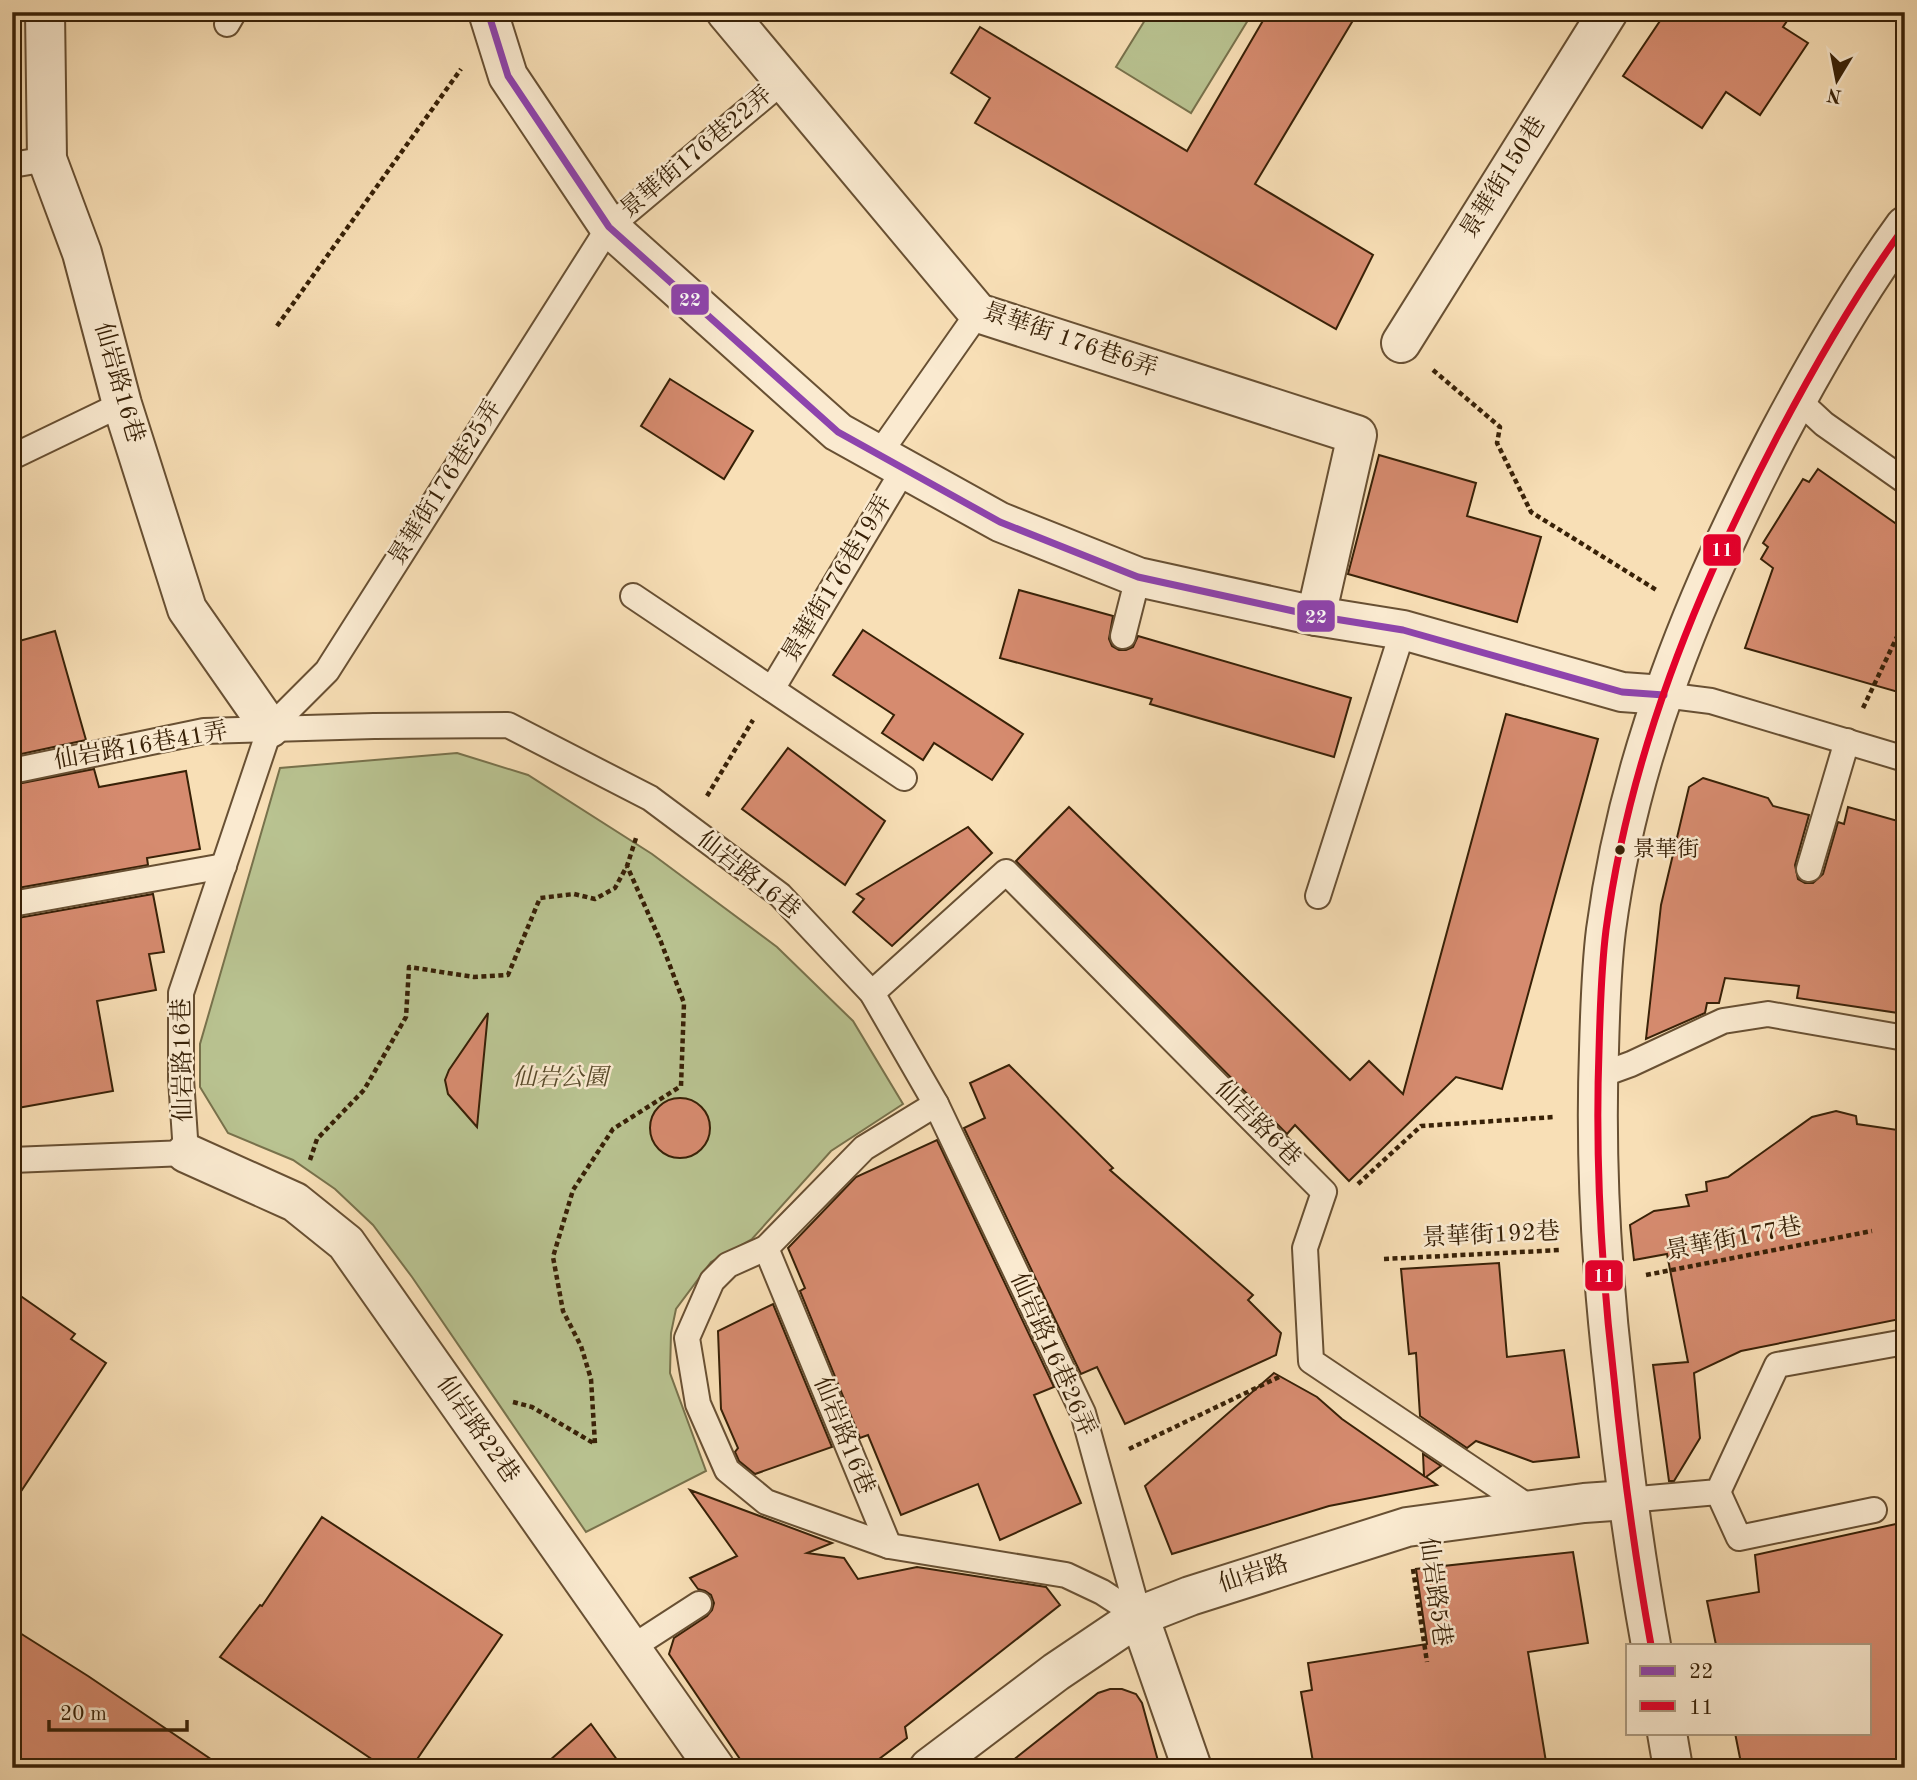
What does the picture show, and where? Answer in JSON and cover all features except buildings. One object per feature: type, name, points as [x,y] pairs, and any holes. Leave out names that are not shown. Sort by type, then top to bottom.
[{"type":"street","name":"仙岩路16巷","points":[[45,12],[30,162],[82,253],[122,404],[187,608],[270,728]]},
{"type":"street","name":"景華街 176巷6弄","points":[[726,12],[978,313],[1357,435],[1316,616]]},
{"type":"street","name":"景華街150巷","points":[[1401,343],[1608,12]]},
{"type":"street","points":[[490,19],[508,76],[609,227],[838,432],[1000,522],[1138,577],[1316,616],[1404,630],[1622,692],[1664,695]]},
{"type":"street","points":[[1651,1644],[1627,1500],[1602,1264],[1598,1076],[1605,945],[1618,855],[1626,819],[1682,639],[1741,506],[1846,312],[1905,226]]},
{"type":"street","name":"仙岩路22巷","points":[[186,1153],[295,1202],[346,1243],[715,1768]]},
{"type":"street","name":"仙岩路","points":[[929,1768],[1056,1672],[1139,1616],[1190,1596],[1407,1527],[1627,1500]]},
{"type":"street","points":[[1139,1616],[1192,1768]]},
{"type":"street","points":[[1667,1734],[1673,1768]]},
{"type":"lane","name":"景華街176巷22弄","points":[[609,227],[784,80]]},
{"type":"lane","name":"景華街176巷25弄","points":[[270,728],[327,671],[609,227]]},
{"type":"lane","name":"景華街176巷19弄","points":[[772,689],[892,461],[978,313]]},
{"type":"lane","points":[[1797,400],[1824,425],[1905,481]]},
{"type":"lane","points":[[12,457],[122,404]]},
{"type":"lane","points":[[1123,636],[1138,577]]},
{"type":"lane","points":[[633,596],[904,778]]},
{"type":"lane","points":[[1318,896],[1404,630]]},
{"type":"lane","points":[[1664,695],[1711,701],[1905,759]]},
{"type":"lane","name":"仙岩路16巷","points":[[186,1153],[181,1079],[181,993],[270,728],[508,725],[650,798],[780,895],[872,993],[936,1104],[864,1148],[766,1248],[728,1265],[712,1281],[687,1338],[698,1404],[727,1470],[766,1502],[889,1546],[1066,1575],[1102,1592],[1139,1616]]},
{"type":"lane","name":"仙岩路16巷41弄","points":[[12,771],[204,731],[270,728]]},
{"type":"lane","points":[[1809,869],[1847,741]]},
{"type":"lane","points":[[12,904],[224,866]]},
{"type":"lane","name":"仙岩路6巷","points":[[872,993],[1006,872],[1324,1192]]},
{"type":"lane","points":[[1598,1076],[1631,1064],[1723,1021],[1768,1014],[1905,1038]]},
{"type":"lane","name":"仙岩路16巷26弄","points":[[936,1104],[1083,1413],[1139,1616]]},
{"type":"lane","points":[[12,1161],[186,1153]]},
{"type":"lane","points":[[1324,1192],[1305,1248],[1311,1361],[1533,1510]]},
{"type":"lane","name":"仙岩路16巷","points":[[766,1248],[889,1546]]},
{"type":"lane","points":[[1874,1510],[1739,1538],[1718,1492],[1777,1365],[1905,1342]]},
{"type":"lane","points":[[1627,1500],[1718,1492]]},
{"type":"lane","points":[[631,1648],[699,1604]]},
{"type":"path","points":[[277,326],[490,19]]},
{"type":"path","points":[[1401,343],[1500,427],[1497,443],[1531,512],[1659,592],[1682,639]]},
{"type":"path","points":[[1847,741],[1905,620]]},
{"type":"path","points":[[689,827],[772,689]]},
{"type":"path","points":[[295,1202],[317,1139],[364,1090],[406,1017],[409,967],[474,977],[508,975],[540,898],[574,894],[595,899],[615,888],[627,866],[650,798]]},
{"type":"path","points":[[445,1384],[532,1407],[595,1444],[591,1379],[581,1346],[563,1311],[553,1257],[573,1190],[613,1129],[681,1086],[684,1003],[661,942],[627,866]]},
{"type":"path","points":[[1324,1192],[1353,1188],[1421,1126],[1554,1117],[1597,1117]]},
{"type":"path","name":"景華街177巷","points":[[1602,1264],[1640,1276],[1872,1231]]},
{"type":"path","name":"景華街192巷","points":[[1384,1259],[1602,1264]]},
{"type":"path","points":[[1099,1464],[1311,1361]]},
{"type":"path","name":"仙岩路5巷","points":[[1407,1527],[1427,1662]]},
{"type":"green space","points":[[1150,12],[1253,12],[1191,113],[1116,67]]},
{"type":"green space","name":"仙岩公園","points":[[457,753],[528,775],[652,854],[777,947],[853,1021],[903,1104],[831,1151],[752,1239],[711,1262],[676,1309],[671,1333],[670,1373],[706,1471],[586,1532],[412,1277],[373,1225],[335,1189],[293,1160],[228,1133],[200,1087],[200,1044],[280,768]]},
{"type":"transit line","name":"22","points":[[488,12],[508,76],[609,227],[838,432],[1000,522],[1138,577],[1316,616],[1403,630],[1622,692],[1664,695]]},
{"type":"transit line","name":"11","points":[[1651,1644],[1621,1445],[1600,1214],[1598,1091],[1601,990],[1606,930],[1617,865],[1649,738],[1693,615],[1719,555],[1806,383],[1853,303],[1905,226]]},
{"type":"place","name":"景華街","points":[[1620,850]]}]
